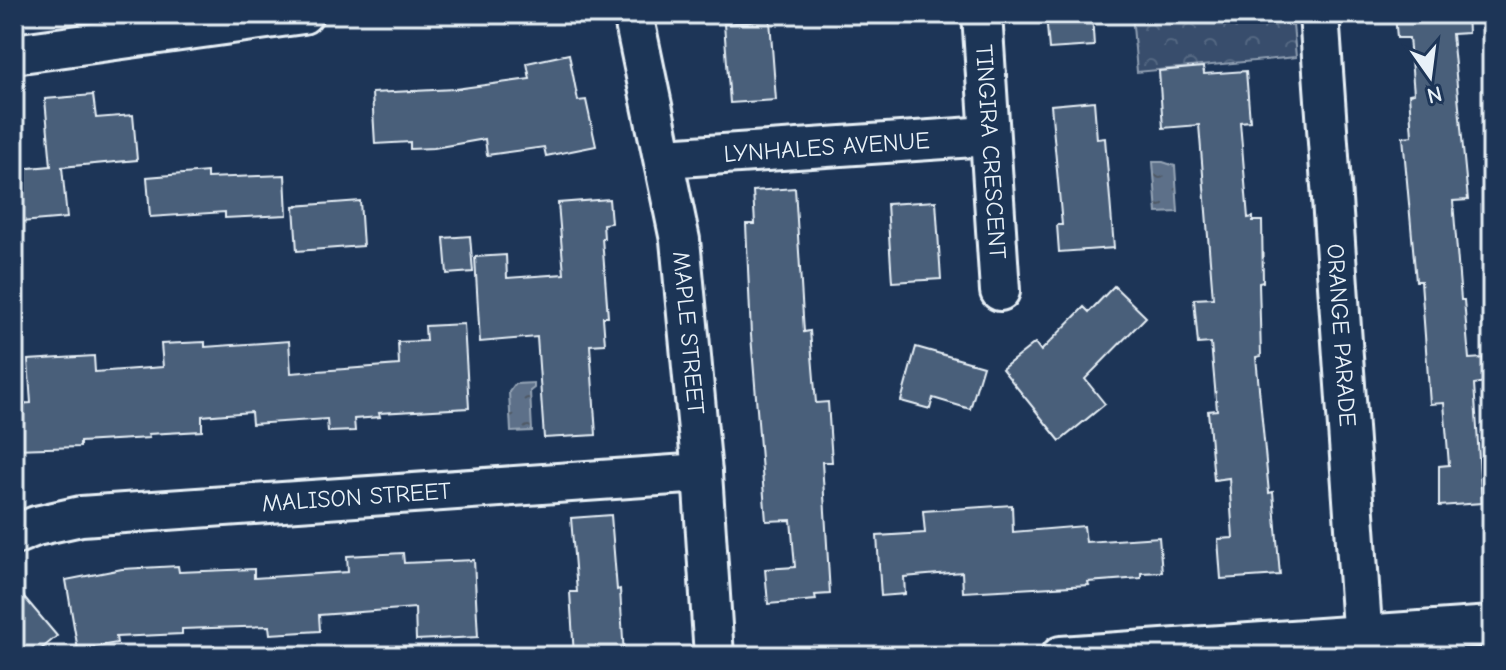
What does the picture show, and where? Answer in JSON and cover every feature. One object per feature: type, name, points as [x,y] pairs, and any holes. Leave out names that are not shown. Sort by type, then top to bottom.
[{"type":"street","points":[[14,54],[303,14]]},
{"type":"street","name":"MAPLE STREET","points":[[633,14],[680,240],[702,473],[714,656]]},
{"type":"street","name":"TINGIRA CRESCENT","points":[[982,14],[1000,291]]},
{"type":"street","name":"ORANGE PARADE","points":[[1319,14],[1363,645]]},
{"type":"street","name":"LYNHALES AVENUE","points":[[665,158],[989,136]]},
{"type":"street","name":"MALISON STREET","points":[[14,535],[36,526],[81,516],[702,473]]},
{"type":"street","points":[[1061,656],[1363,645],[1492,626]]},
{"type":"green space","points":[[1132,14],[1292,14],[1296,57],[1137,72]]},
{"type":"water","points":[[1153,162],[1175,166],[1178,212],[1157,213]]},
{"type":"water","points":[[534,383],[530,391],[532,431],[511,432],[509,392],[515,384]]},
{"type":"building","points":[[1046,14],[1092,14],[1094,46],[1049,49]]},
{"type":"building","points":[[1395,14],[1467,14],[1468,33],[1452,34],[1468,200],[1453,201],[1469,359],[1483,358],[1485,382],[1474,384],[1482,503],[1439,506],[1439,466],[1449,465],[1444,403],[1430,404],[1421,281],[1416,281],[1403,137],[1412,136],[1409,94],[1414,93],[1409,38],[1397,38]]},
{"type":"building","points":[[770,20],[776,100],[730,103],[724,24]]},
{"type":"building","points":[[569,54],[578,101],[586,100],[596,146],[546,156],[544,147],[487,155],[485,139],[434,148],[410,149],[410,142],[375,144],[372,93],[455,89],[530,79],[527,63]]},
{"type":"building","points":[[1203,67],[1204,74],[1246,71],[1250,121],[1240,122],[1248,218],[1262,221],[1263,282],[1259,283],[1261,356],[1256,357],[1280,575],[1221,579],[1218,539],[1233,538],[1229,478],[1214,480],[1208,411],[1217,410],[1211,343],[1198,344],[1194,299],[1213,298],[1199,125],[1163,128],[1159,71]]},
{"type":"building","points":[[93,95],[96,118],[133,115],[137,160],[62,167],[67,218],[21,222],[18,169],[51,166],[45,99]]},
{"type":"building","points":[[1094,101],[1097,139],[1105,138],[1114,248],[1059,252],[1057,225],[1062,225],[1051,105]]},
{"type":"building","points":[[207,172],[207,178],[285,175],[287,215],[225,218],[225,212],[150,217],[147,177]]},
{"type":"building","points":[[795,188],[804,332],[810,331],[816,403],[828,402],[832,462],[822,462],[830,594],[815,595],[816,600],[768,604],[765,569],[795,567],[791,520],[766,521],[751,335],[746,224],[755,224],[753,191]]},
{"type":"building","points":[[609,199],[611,223],[603,224],[602,238],[608,317],[603,317],[605,344],[590,345],[596,435],[544,438],[537,337],[480,342],[475,257],[506,255],[507,278],[564,274],[558,203]]},
{"type":"building","points":[[360,201],[363,246],[297,251],[294,206]]},
{"type":"building","points":[[936,201],[941,279],[892,282],[887,204]]},
{"type":"building","points":[[470,236],[473,272],[447,274],[444,238]]},
{"type":"building","points":[[1114,286],[1146,317],[1085,379],[1105,404],[1060,441],[1002,369],[1035,343],[1041,351],[1084,307],[1089,312]]},
{"type":"building","points":[[464,324],[469,408],[379,413],[380,417],[354,419],[355,431],[328,432],[327,419],[252,424],[251,412],[202,416],[202,431],[80,442],[80,447],[14,449],[14,404],[31,403],[28,360],[94,356],[95,372],[163,367],[161,344],[205,342],[205,347],[289,341],[291,373],[399,365],[398,342],[426,341],[425,326]]},
{"type":"building","points":[[916,347],[983,366],[970,409],[933,398],[930,409],[901,401]]},
{"type":"building","points":[[1012,505],[1013,532],[1084,526],[1086,542],[1159,537],[1162,572],[1141,573],[1141,578],[1088,582],[1089,585],[963,592],[962,572],[904,577],[905,594],[881,596],[877,536],[925,533],[923,511]]},
{"type":"building","points":[[611,515],[624,656],[574,656],[570,592],[577,592],[571,518]]},
{"type":"building","points":[[403,553],[404,563],[474,560],[478,637],[416,640],[415,608],[319,615],[320,631],[270,634],[269,626],[182,629],[182,634],[116,637],[117,643],[78,650],[66,580],[122,569],[178,566],[179,572],[254,569],[254,578],[348,572],[347,556]]},
{"type":"building","points":[[14,585],[57,636],[33,656],[14,656]]}]
